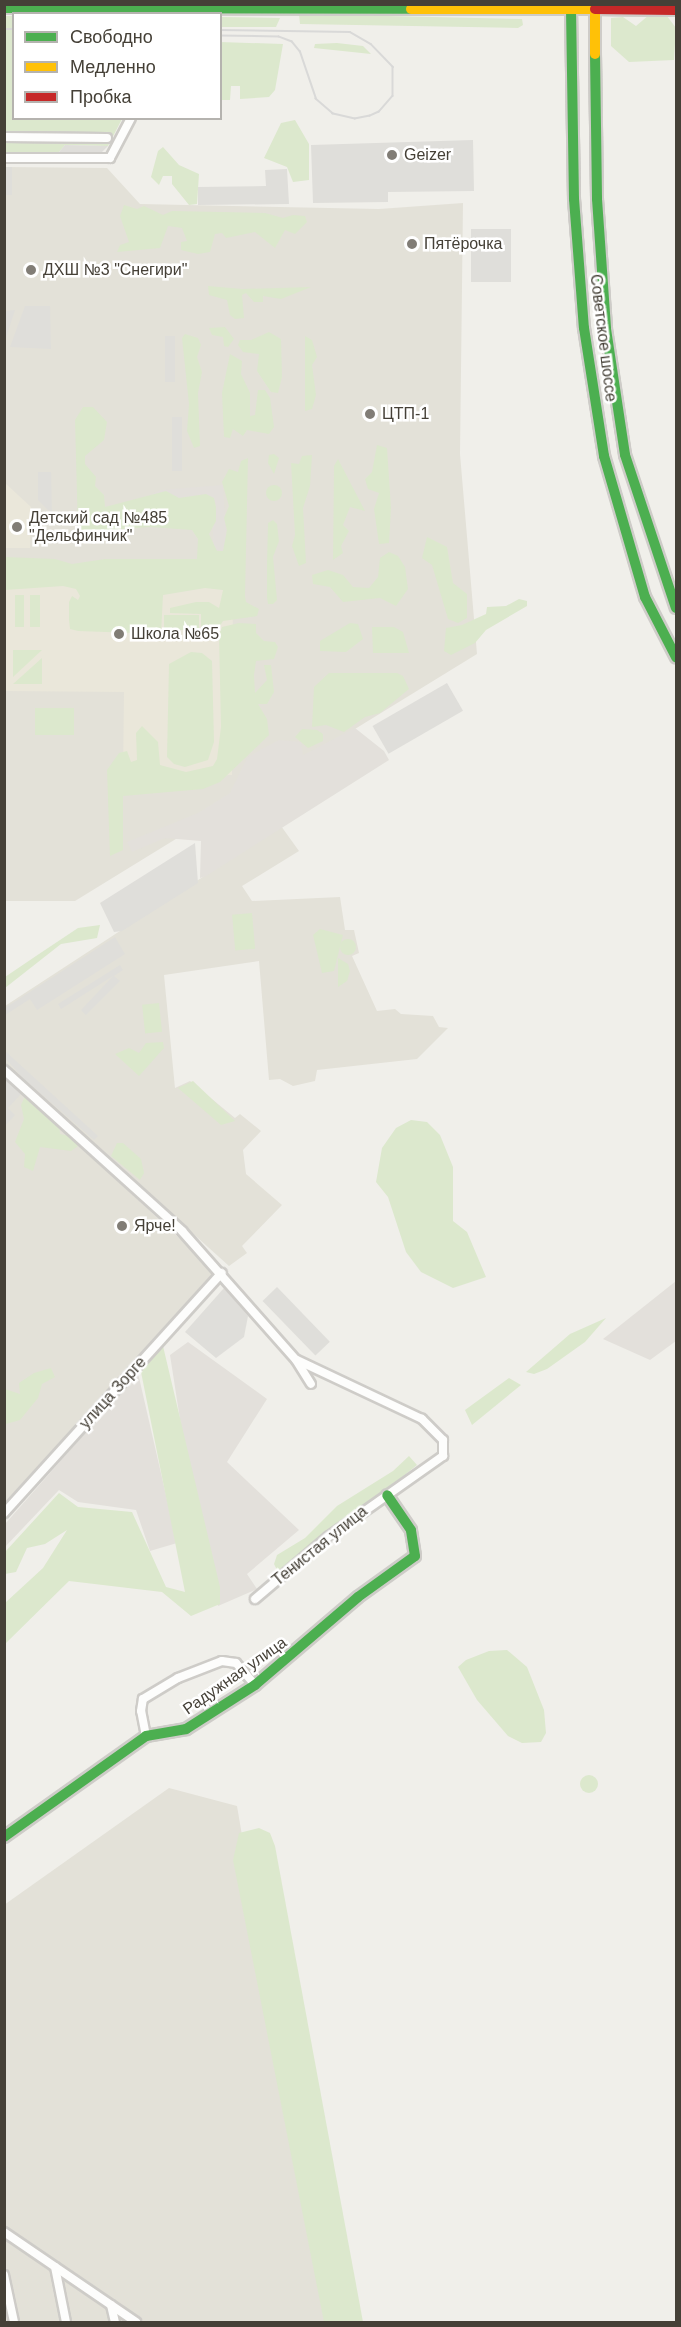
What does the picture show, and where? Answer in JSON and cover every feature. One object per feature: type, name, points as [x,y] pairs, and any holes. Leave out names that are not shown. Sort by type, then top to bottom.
[{"type":"main road","points":[[4,8],[162,11],[676,9]]},
{"type":"main road","name":"Советское шоссе","points":[[572,9],[574,199],[584,328],[604,456],[645,597],[676,657]]},
{"type":"main road","name":"Советское шоссе","points":[[595,9],[597,199],[606,329],[625,455],[676,608]]},
{"type":"main road","name":"Радужная улица","points":[[4,1837],[146,1736],[186,1729],[255,1685],[358,1597],[415,1556],[411,1530],[387,1495]]},
{"type":"street","points":[[4,158],[110,158],[130,120]]},
{"type":"street","points":[[4,137],[107,138]]},
{"type":"street","points":[[4,1070],[94,1148],[222,1273],[297,1360],[311,1384]]},
{"type":"street","name":"улица Зорге","points":[[4,1513],[222,1273]]},
{"type":"street","name":"Тенистая улица","points":[[255,1599],[327,1537],[443,1456],[443,1440],[438,1432],[402,1408],[297,1360]]},
{"type":"street","points":[[146,1736],[141,1711],[143,1700],[178,1678],[222,1661],[236,1664],[255,1685]]},
{"type":"street","points":[[4,2232],[136,2322]]},
{"type":"street","points":[[55,2267],[66,2322]]},
{"type":"street","points":[[4,2275],[14,2322]]},
{"type":"street","points":[[111,2305],[115,2322]]},
{"type":"shaded area","points":[[473,140],[474,191],[388,192],[388,202],[313,203],[311,145]]},
{"type":"shaded area","points":[[65,145],[108,146],[101,153],[59,152]]},
{"type":"shaded area","points":[[5,167],[107,168],[140,204],[379,209],[463,203],[460,454],[477,654],[75,901],[5,901]]},
{"type":"shaded area","points":[[5,167],[12,167],[12,195],[5,195]]},
{"type":"shaded area","points":[[287,169],[289,204],[198,205],[198,187],[266,186],[265,170]]},
{"type":"shaded area","points":[[471,229],[511,229],[511,282],[471,282]]},
{"type":"shaded area","points":[[25,306],[50,306],[51,349],[10,347]]},
{"type":"shaded area","points":[[15,310],[5,341],[5,311]]},
{"type":"shaded area","points":[[165,336],[175,336],[175,382],[165,382]]},
{"type":"shaded area","points":[[172,417],[182,417],[182,471],[172,471]]},
{"type":"shaded area","points":[[38,472],[51,472],[52,514],[38,500]]},
{"type":"shaded area","name":"Детский сад №485 \"Дельфинчик\"","points":[[4,482],[31,507],[30,548],[5,548]]},
{"type":"shaded area","points":[[223,485],[227,551],[214,550],[211,502],[135,504],[160,490]]},
{"type":"shaded area","name":"Школа №65","points":[[233,575],[232,775],[123,777],[124,692],[5,691],[4,578]]},
{"type":"shaded area","points":[[447,683],[463,711],[389,754],[373,726]]},
{"type":"shaded area","points":[[355,728],[384,751],[389,760],[206,876],[200,878],[201,841],[165,838],[132,852],[127,842],[198,813],[230,793],[247,758],[260,750],[279,740],[301,742],[303,755]]},
{"type":"shaded area","points":[[281,826],[299,851],[242,886],[252,901],[340,897],[345,930],[354,930],[359,953],[352,956],[377,1011],[395,1009],[401,1014],[433,1016],[439,1027],[448,1028],[417,1059],[317,1070],[315,1081],[293,1086],[280,1079],[269,1080],[259,961],[164,975],[175,1088],[190,1081],[235,1118],[240,1114],[261,1131],[243,1150],[246,1174],[282,1205],[242,1246],[247,1253],[229,1266],[5,1064],[5,1006]]},
{"type":"shaded area","points":[[195,843],[198,883],[122,931],[114,932],[100,903]]},
{"type":"shaded area","points":[[115,937],[125,954],[37,1010],[30,999],[5,1015],[5,1008]]},
{"type":"shaded area","points":[[120,965],[123,970],[114,976],[120,981],[86,1015],[81,1010],[113,976],[61,1009],[58,1004]]},
{"type":"shaded area","points":[[4,1050],[98,1136],[94,1140],[22,1077],[5,1058]]},
{"type":"shaded area","points":[[4,1074],[22,1093],[8,1108],[15,1115],[5,1126]]},
{"type":"shaded area","points":[[5,1077],[217,1273],[5,1511]]},
{"type":"shaded area","points":[[676,1281],[676,1341],[650,1360],[603,1339]]},
{"type":"shaded area","points":[[277,1287],[330,1342],[315,1356],[263,1301]]},
{"type":"shaded area","points":[[224,1288],[248,1316],[244,1337],[216,1358],[185,1332]]},
{"type":"shaded area","points":[[188,1342],[267,1399],[227,1462],[299,1530],[247,1574],[257,1589],[218,1606],[191,1490],[170,1355]]},
{"type":"shaded area","points":[[138,1373],[177,1543],[150,1551],[136,1510],[78,1502],[59,1490],[5,1547],[5,1524]]},
{"type":"shaded area","points":[[169,1788],[237,1806],[325,2322],[5,2322],[4,1905]]},
{"type":"green space","points":[[299,14],[522,19],[523,25],[518,28],[300,24]]},
{"type":"green space","points":[[649,15],[667,16],[676,28],[674,60],[629,62],[611,46],[611,18],[623,17],[636,26]]},
{"type":"green space","points":[[5,16],[12,16],[12,120],[121,120],[108,146],[65,145],[59,152],[5,152]]},
{"type":"green space","points":[[222,17],[280,18],[276,27],[222,27]]},
{"type":"green space","points":[[222,42],[283,44],[275,90],[269,97],[240,99],[240,86],[231,86],[230,100],[222,100]]},
{"type":"green space","points":[[337,43],[363,46],[371,54],[314,48],[315,44]]},
{"type":"green space","points":[[295,120],[309,144],[309,180],[293,182],[287,167],[264,158],[281,123]]},
{"type":"green space","points":[[163,147],[179,165],[199,174],[197,204],[189,205],[172,184],[172,176],[163,176],[159,185],[151,177],[158,151]]},
{"type":"green space","points":[[124,205],[137,209],[144,206],[163,215],[172,211],[265,213],[283,218],[293,215],[305,216],[307,222],[295,234],[285,230],[275,248],[255,232],[226,238],[222,233],[215,234],[210,252],[198,254],[181,250],[181,242],[187,241],[182,228],[168,226],[160,248],[117,252],[120,245],[129,242],[120,216]]},
{"type":"green space","points":[[208,286],[242,289],[311,287],[281,299],[263,296],[263,302],[254,302],[246,293],[242,295],[244,318],[235,319],[230,315],[227,300],[209,295]]},
{"type":"green space","points":[[225,327],[234,339],[228,347],[224,346],[223,337],[212,335],[209,328]]},
{"type":"green space","points":[[269,332],[281,339],[282,377],[278,393],[271,392],[257,371],[259,354],[243,352],[238,345],[240,340],[251,340]]},
{"type":"green space","points":[[185,334],[198,338],[201,345],[197,357],[202,372],[198,393],[200,446],[194,448],[187,431],[189,404],[182,338]]},
{"type":"green space","points":[[305,336],[312,340],[317,357],[312,365],[316,395],[312,409],[305,411]]},
{"type":"green space","points":[[230,354],[242,361],[241,374],[250,393],[250,416],[255,415],[258,390],[265,390],[270,398],[274,427],[269,434],[247,430],[243,436],[233,429],[230,438],[224,437],[222,393]]},
{"type":"green space","points":[[83,407],[93,407],[107,422],[104,440],[85,456],[85,464],[96,477],[95,486],[104,495],[105,507],[166,491],[179,498],[206,494],[214,498],[216,507],[216,521],[209,534],[217,551],[223,551],[227,530],[224,518],[229,506],[222,482],[229,469],[238,472],[241,461],[248,458],[245,596],[246,602],[259,609],[257,616],[223,621],[214,635],[201,629],[201,614],[170,613],[170,608],[196,602],[209,602],[219,608],[223,590],[205,588],[163,595],[161,634],[78,631],[70,629],[69,620],[69,602],[72,596],[78,600],[80,596],[76,589],[63,586],[5,590],[5,557],[55,559],[72,564],[105,559],[197,559],[198,539],[192,530],[150,527],[78,532],[75,420]]},
{"type":"green space","points":[[377,445],[387,448],[391,508],[389,543],[379,544],[374,509],[379,493],[368,489],[365,479],[372,472]]},
{"type":"green space","points":[[274,454],[279,458],[274,474],[268,463],[269,455]]},
{"type":"green space","points":[[312,455],[310,486],[303,508],[306,563],[299,566],[292,546],[295,535],[291,463],[299,464],[302,456]]},
{"type":"green space","points":[[338,459],[365,511],[350,507],[343,525],[349,531],[341,546],[343,553],[333,560],[334,466]]},
{"type":"green space","points":[[274,485],[282,493],[274,501],[266,493]]},
{"type":"green space","points":[[273,520],[277,524],[279,541],[273,557],[277,600],[273,604],[268,604],[268,523]]},
{"type":"green space","points":[[427,537],[447,547],[453,583],[467,594],[467,618],[458,623],[448,619],[432,565],[422,558]]},
{"type":"green space","points":[[389,552],[398,556],[405,567],[408,589],[396,606],[380,598],[343,602],[330,587],[313,584],[312,575],[328,570],[343,575],[353,587],[369,588],[378,577],[380,558]]},
{"type":"green space","points":[[15,595],[24,595],[24,627],[15,627]]},
{"type":"green space","points":[[30,595],[40,595],[40,627],[30,627]]},
{"type":"green space","points":[[519,599],[527,601],[527,606],[486,630],[475,643],[451,655],[444,651],[446,628],[462,625],[486,614],[487,607],[506,606]]},
{"type":"green space","points":[[164,615],[199,615],[199,630],[164,630]]},
{"type":"green space","points":[[239,623],[256,624],[256,633],[264,641],[275,642],[278,647],[274,659],[256,661],[254,675],[255,693],[267,680],[264,665],[271,665],[274,692],[267,704],[258,704],[267,719],[269,735],[220,782],[203,789],[123,796],[123,850],[110,856],[107,770],[119,753],[127,751],[131,762],[137,760],[136,733],[142,726],[158,742],[160,765],[186,772],[213,766],[217,759],[221,727],[219,635],[222,627]]},
{"type":"green space","points":[[350,623],[358,624],[363,639],[346,652],[320,651],[320,641]]},
{"type":"green space","points":[[372,627],[394,627],[403,632],[409,653],[373,653]]},
{"type":"green space","points":[[13,650],[42,650],[13,677]]},
{"type":"green space","points":[[191,652],[202,653],[212,661],[214,742],[208,760],[185,767],[174,764],[167,757],[169,664]]},
{"type":"green space","points":[[42,658],[42,684],[13,684]]},
{"type":"green space","points":[[329,673],[397,673],[403,676],[409,689],[380,713],[365,717],[344,732],[326,725],[312,727],[314,687]]},
{"type":"green space","points":[[35,708],[74,708],[74,735],[35,735]]},
{"type":"green space","points":[[302,729],[317,730],[323,734],[323,741],[308,748],[295,737]]},
{"type":"green space","points":[[252,913],[255,949],[235,951],[232,915]]},
{"type":"green space","points":[[100,925],[97,938],[61,944],[5,988],[5,977],[78,928]]},
{"type":"green space","points":[[320,929],[343,935],[334,971],[322,973],[313,935]]},
{"type":"green space","points":[[345,939],[351,939],[356,947],[354,953],[345,955],[340,950],[340,944]]},
{"type":"green space","points":[[338,958],[348,964],[350,971],[347,981],[338,987]]},
{"type":"green space","points":[[159,1003],[162,1032],[145,1034],[142,1005]]},
{"type":"green space","points":[[163,1042],[164,1048],[139,1076],[115,1054],[129,1048],[139,1053],[146,1043]]},
{"type":"green space","points":[[193,1081],[235,1121],[221,1125],[178,1088]]},
{"type":"green space","points":[[26,1094],[59,1122],[60,1134],[74,1137],[78,1146],[71,1151],[40,1147],[33,1171],[24,1167],[25,1154],[15,1142],[24,1119],[21,1105]]},
{"type":"green space","points":[[411,1120],[427,1122],[440,1135],[453,1167],[453,1221],[467,1232],[486,1277],[453,1288],[421,1272],[406,1252],[388,1197],[376,1182],[382,1148],[396,1128]]},
{"type":"green space","points":[[117,1143],[123,1143],[141,1159],[144,1173],[140,1180],[111,1156]]},
{"type":"green space","points":[[606,1318],[585,1342],[547,1369],[534,1374],[526,1372],[570,1334]]},
{"type":"green space","points":[[163,1346],[220,1587],[220,1604],[191,1616],[162,1592],[69,1581],[5,1644],[5,1603],[43,1568],[67,1530],[45,1544],[27,1548],[16,1572],[5,1574],[5,1552],[59,1493],[78,1507],[132,1512],[166,1587],[185,1592],[141,1372]]},
{"type":"green space","points":[[51,1368],[55,1377],[42,1384],[38,1398],[20,1420],[6,1424],[5,1389],[20,1394],[19,1383],[34,1373]]},
{"type":"green space","points":[[509,1378],[521,1385],[472,1425],[465,1410]]},
{"type":"green space","points":[[409,1456],[417,1465],[280,1576],[274,1564],[277,1555],[305,1538],[337,1506],[393,1471]]},
{"type":"green space","points":[[507,1650],[527,1667],[544,1710],[546,1733],[541,1742],[522,1743],[508,1736],[477,1700],[458,1667],[466,1660],[489,1651]]},
{"type":"green space","points":[[589,1775],[595,1778],[598,1784],[595,1790],[589,1793],[583,1790],[580,1784],[583,1778]]},
{"type":"green space","points":[[259,1828],[270,1833],[275,1846],[363,2322],[324,2322],[233,1860],[239,1833]]},
{"type":"tram line","points":[[4,29],[12,29]]},
{"type":"tram line","points":[[222,30],[350,32],[371,44],[393,67],[393,96],[379,112],[370,116],[355,119],[333,114],[316,99],[300,52],[292,42],[279,37],[222,36]]},
{"type":"traffic: fast","points":[[4,8],[411,9]]},
{"type":"traffic: fast","points":[[571,9],[574,199],[584,328],[604,456],[645,597],[676,657]]},
{"type":"traffic: fast","points":[[595,54],[597,199],[606,329],[625,455],[676,608]]},
{"type":"traffic: fast","points":[[4,1837],[146,1736],[186,1729],[255,1685],[358,1597],[415,1556],[411,1530],[387,1495]]},
{"type":"traffic: slow","points":[[411,9],[595,9],[595,54]]},
{"type":"traffic: jam","points":[[595,9],[676,10]]},
{"type":"place","name":"Geizer","points":[[392,155]]},
{"type":"place","name":"Пятёрочка","points":[[412,244]]},
{"type":"place","name":"ДХШ №3 \"Снегири\"","points":[[31,270]]},
{"type":"place","name":"ЦТП-1","points":[[370,414]]},
{"type":"place","name":"Детский сад №485 \"Дельфинчик\"","points":[[17,527]]},
{"type":"place","name":"Школа №65","points":[[119,634]]},
{"type":"place","name":"Ярче!","points":[[122,1226]]}]
